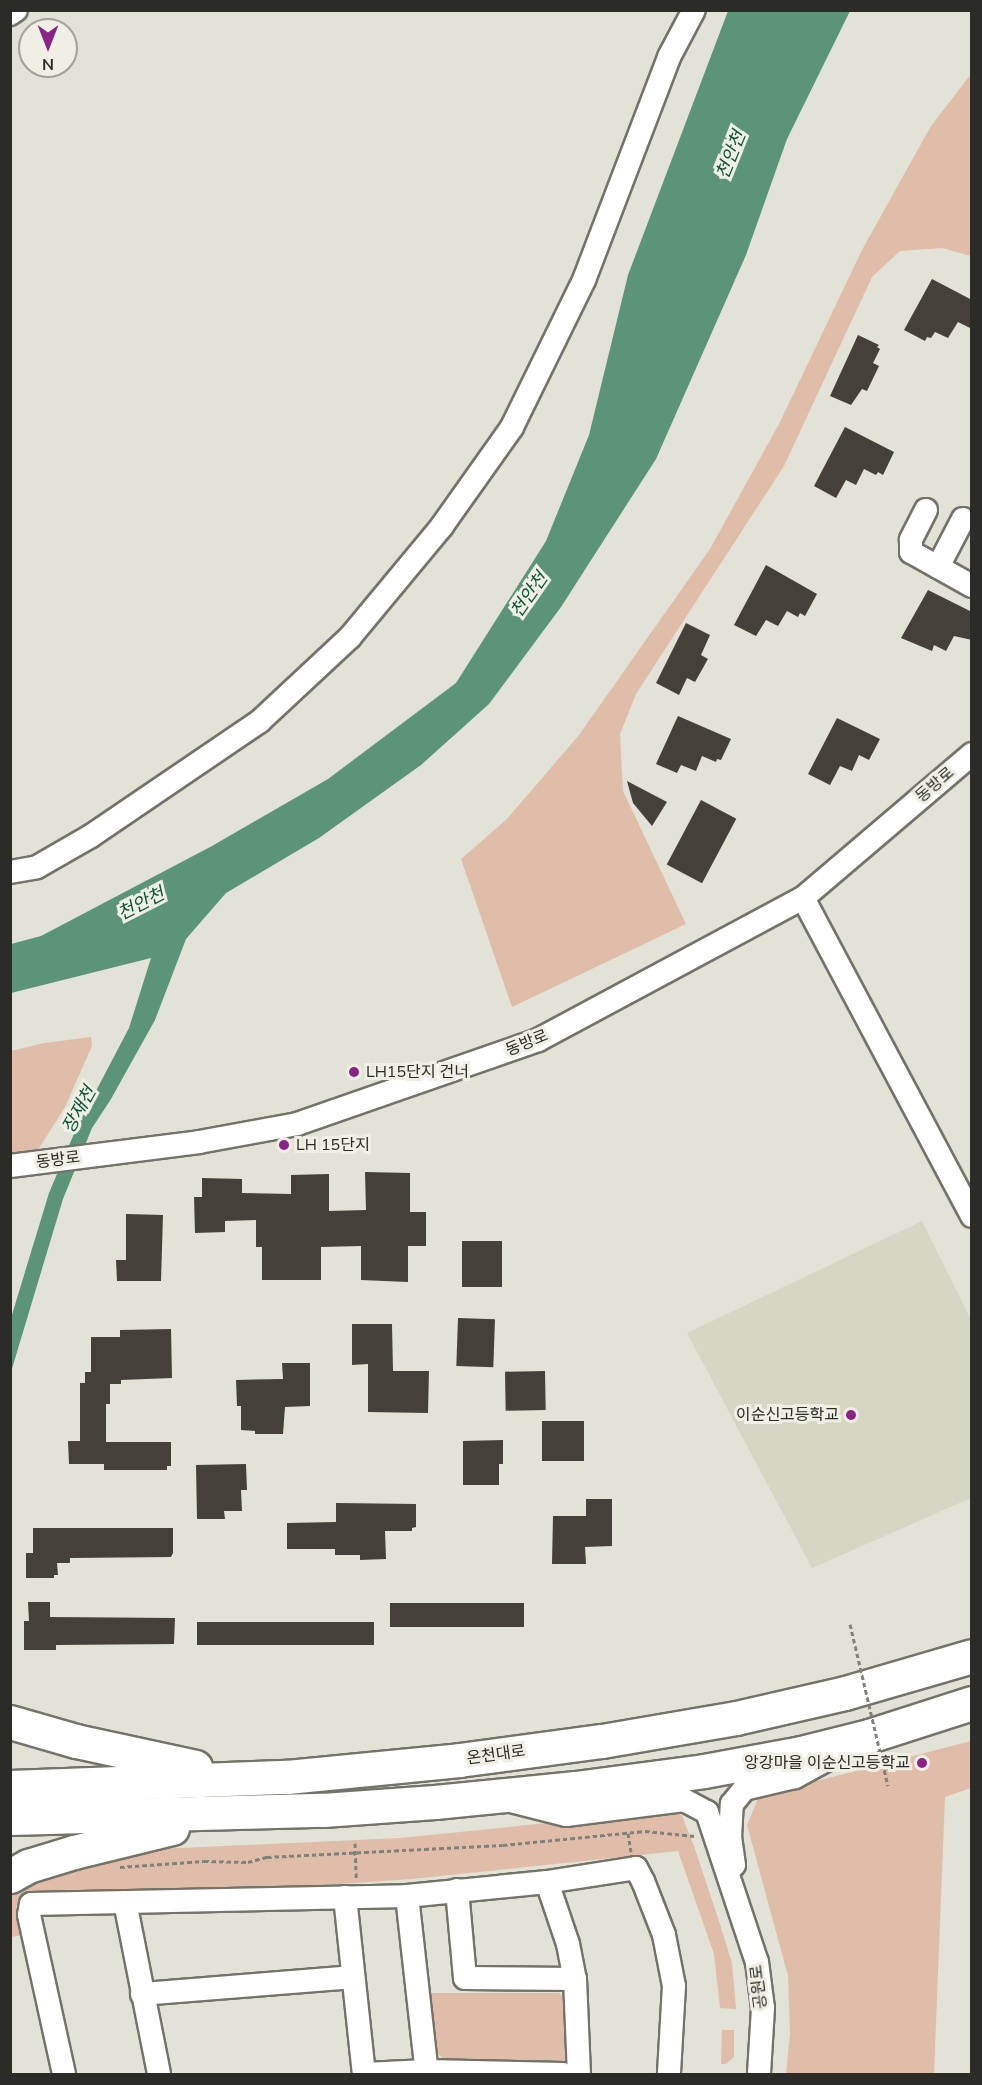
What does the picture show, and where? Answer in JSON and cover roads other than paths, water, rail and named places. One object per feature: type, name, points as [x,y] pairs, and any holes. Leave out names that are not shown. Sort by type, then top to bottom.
[{"type":"highway","points":[[736,1718],[813,1687],[972,1637]]},
{"type":"highway","name":"온천대로","points":[[10,1787],[287,1777],[459,1760],[602,1741],[736,1718],[845,1693],[972,1656]]},
{"type":"highway","points":[[10,1818],[234,1814],[384,1806],[492,1797],[704,1771],[869,1736],[972,1703]]},
{"type":"highway","points":[[10,1722],[76,1741],[244,1778]]},
{"type":"highway","points":[[10,1769],[117,1782]]},
{"type":"highway","points":[[10,1876],[28,1866],[74,1851],[234,1814]]},
{"type":"street","points":[[10,14],[16,10]]},
{"type":"street","points":[[10,872],[37,867],[91,836],[260,721],[350,638],[442,526],[512,427],[579,290],[669,57],[694,10]]},
{"type":"street","points":[[926,510],[911,540],[911,552],[972,586]]},
{"type":"street","points":[[938,567],[963,519]]},
{"type":"street","name":"동방로","points":[[16,1165],[135,1151],[297,1124],[538,1040],[802,898],[972,754]]},
{"type":"street","points":[[802,898],[972,1216]]},
{"type":"street","points":[[738,1902],[730,1838],[732,1804],[744,1789],[795,1777],[869,1736]]},
{"type":"street","points":[[492,1797],[566,1815],[684,1800],[707,1812],[738,1902]]},
{"type":"street","points":[[64,2074],[29,1915],[32,1905],[351,1889],[407,1896],[547,1882],[636,1869],[664,1935],[674,1986],[669,2074]]},
{"type":"street","points":[[547,1882],[568,1944],[574,1979],[579,2074]]},
{"type":"street","points":[[351,1889],[352,1977],[364,2074],[563,2074]]},
{"type":"street","points":[[457,1890],[465,1978],[574,1979]]},
{"type":"street","points":[[407,1896],[427,2073]]},
{"type":"street","points":[[125,1902],[159,2074]]},
{"type":"street","name":"공원로","points":[[738,1902],[757,1962],[763,2008],[759,2074]]},
{"type":"street","points":[[142,1994],[352,1977]]},
{"type":"water","name":"천안천","points":[[728,11],[850,11],[787,139],[746,255],[656,459],[561,607],[489,704],[421,765],[319,838],[226,893],[186,939],[155,1020],[92,1128],[63,1199],[11,1372],[11,1318],[49,1193],[76,1129],[129,1028],[151,958],[11,993],[11,944],[41,936],[212,846],[328,779],[456,683],[546,541],[589,435],[628,275]]},
{"type":"place","name":"LH15단지 건너","points":[[354,1072]]},
{"type":"place","name":"LH 15단지","points":[[284,1145]]},
{"type":"place","name":"이순신고등학교","points":[[851,1415]]},
{"type":"place","name":"앙강마을 이순신고등학교","points":[[922,1763]]},
{"type":"water label","name":"장재천","points":[[79,1110]]}]
